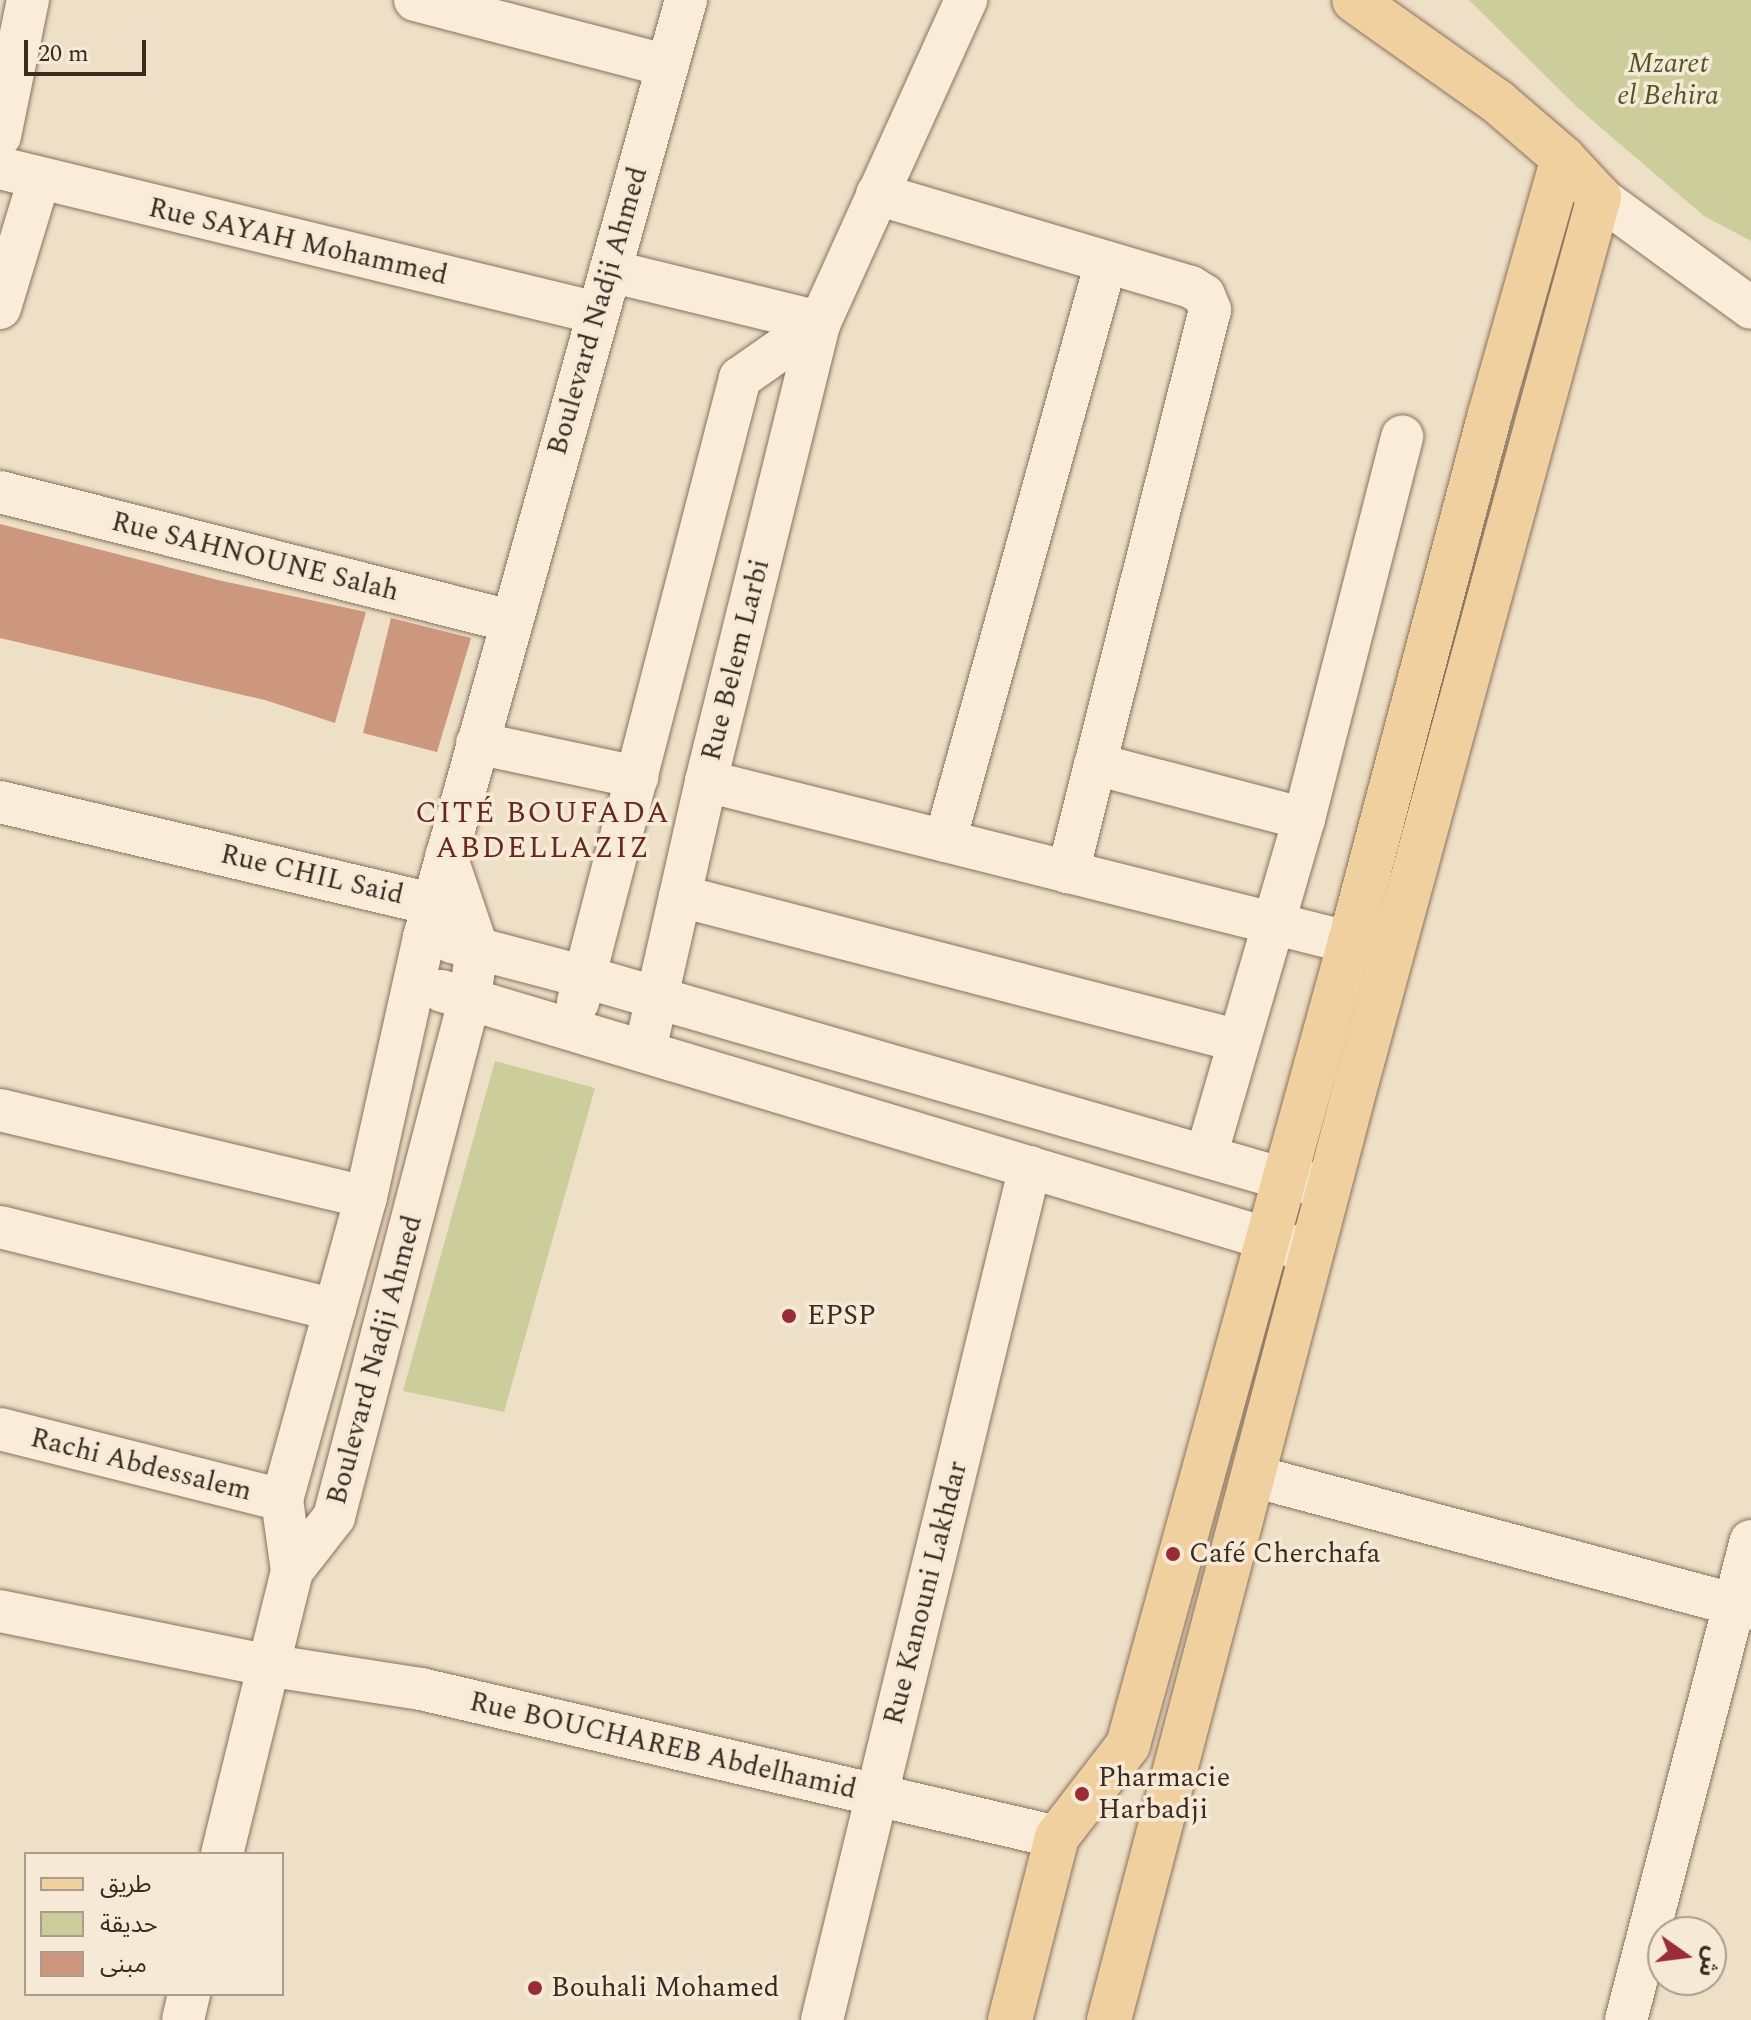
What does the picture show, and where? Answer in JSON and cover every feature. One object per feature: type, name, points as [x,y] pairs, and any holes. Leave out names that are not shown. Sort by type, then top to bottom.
[{"type":"main road","points":[[1109,2020],[1329,1187],[1599,197],[1563,158],[1498,102],[1354,0]]},
{"type":"main road","points":[[1010,2020],[1057,1837],[1128,1745],[1350,942],[1490,414],[1563,158]]},
{"type":"street","points":[[0,136],[28,0]]},
{"type":"street","points":[[415,0],[668,66]]},
{"type":"street","name":"Boulevard Nadji Ahmed","points":[[510,621],[686,0]]},
{"type":"street","name":"Rue Belem Larbi","points":[[645,1050],[706,781],[820,322],[966,0]]},
{"type":"street","name":"Rue SAYAH Mohammed","points":[[0,168],[39,180],[597,313]]},
{"type":"street","points":[[0,308],[39,180]]},
{"type":"street","points":[[877,194],[1191,287],[1204,295],[1210,310],[1068,872]]},
{"type":"street","points":[[1599,197],[1751,308]]},
{"type":"street","points":[[945,841],[1106,262]]},
{"type":"street","points":[[610,271],[820,322]]},
{"type":"street","points":[[572,1028],[740,378],[820,322]]},
{"type":"street","points":[[1206,1156],[1304,819],[1402,436]]},
{"type":"street","name":"Rue SAHNOUNE Salah","points":[[0,492],[510,621]]},
{"type":"street","points":[[510,621],[477,743],[637,777]]},
{"type":"street","name":"Boulevard Nadji Ahmed","points":[[222,1852],[266,1665],[292,1571],[334,1517],[470,997],[450,925],[446,856],[477,743]]},
{"type":"street","points":[[1095,764],[1304,819]]},
{"type":"street","points":[[706,781],[1392,953]]},
{"type":"street","name":"Rue CHIL Said","points":[[0,802],[450,925],[585,977],[655,998],[1284,1179],[1329,1187]]},
{"type":"street","points":[[680,896],[1239,1041]]},
{"type":"street","points":[[292,1571],[282,1500],[366,1197],[413,985],[450,925]]},
{"type":"street","points":[[413,985],[470,997],[1312,1252]]},
{"type":"street","points":[[0,1110],[366,1197]]},
{"type":"street","name":"Rue Kanouni Lakhdar","points":[[822,2020],[1030,1167]]},
{"type":"street","points":[[0,1227],[335,1310]]},
{"type":"street","name":"Rachi Abdessalem","points":[[0,1429],[282,1500]]},
{"type":"street","points":[[1253,1476],[1743,1607]]},
{"type":"street","points":[[1626,2020],[1743,1607],[1751,1541]]},
{"type":"street","name":"Rue BOUCHAREB Abdelhamid","points":[[0,1611],[266,1665],[421,1689],[1057,1837]]},
{"type":"street","points":[[183,2020],[189,1996]]},
{"type":"green space","name":"Mzaret el Behira","points":[[1469,0],[1751,0],[1751,241],[1704,216],[1578,108]]},
{"type":"green space","points":[[495,1061],[595,1088],[504,1412],[403,1391]]},
{"type":"building","points":[[0,524],[218,580],[366,612],[335,723],[265,700],[0,638]]},
{"type":"building","points":[[391,618],[471,638],[437,752],[363,733]]},
{"type":"place","name":"EPSP","points":[[789,1316]]},
{"type":"place","name":"Café Cherchafa","points":[[1173,1554]]},
{"type":"place","name":"Pharmacie Harbadji","points":[[1082,1794]]},
{"type":"place","name":"Bouhali Mohamed","points":[[535,1988]]},
{"type":"district","name":"CITÉ BOUFADA ABDELLAZIZ","points":[[543,830]]}]
